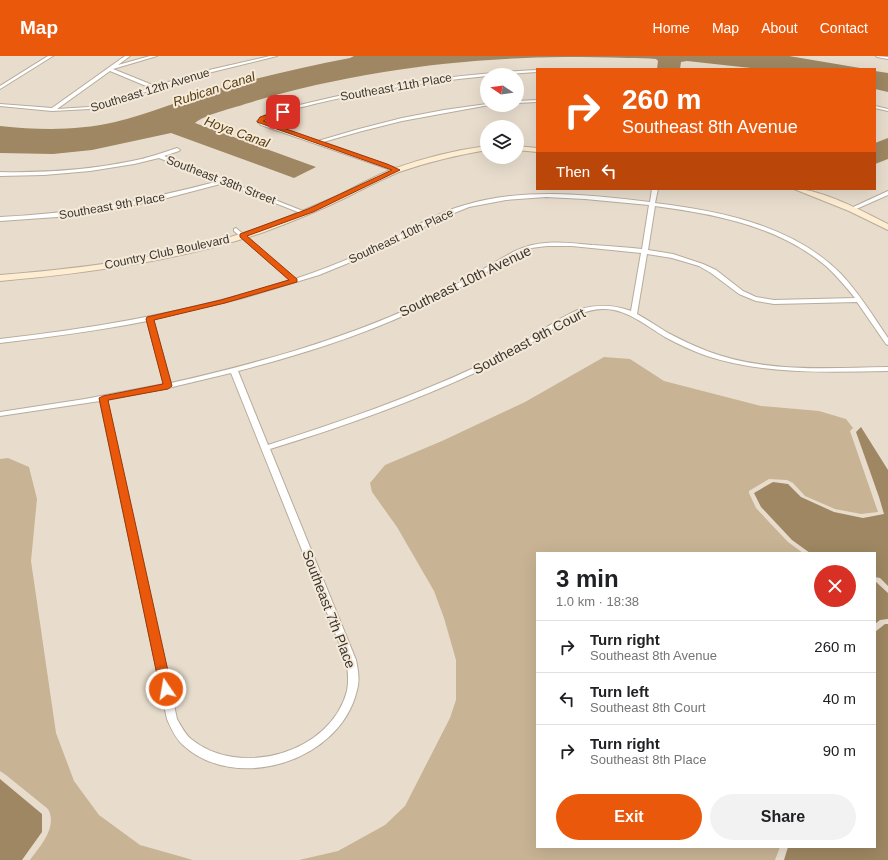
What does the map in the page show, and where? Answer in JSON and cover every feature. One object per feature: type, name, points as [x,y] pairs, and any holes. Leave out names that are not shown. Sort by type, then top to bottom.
[{"type":"main road","name":"Country Club Boulevard","points":[[0,278],[77,270],[190,250],[300,211],[393,169],[443,151],[480,144]]},
{"type":"main road","points":[[524,144],[536,145]]},
{"type":"main road","name":"Country Club Boulevard","points":[[393,169],[440,157],[480,149]]},
{"type":"main road","points":[[524,149],[536,150]]},
{"type":"main road","points":[[801,190],[856,207],[888,219]]},
{"type":"main road","points":[[820,190],[856,207],[888,227]]},
{"type":"main road","name":"Country Club Boulevard","points":[[0,271],[58,266],[124,256],[239,233]]},
{"type":"street","points":[[0,88],[50,56]]},
{"type":"street","points":[[52,110],[128,56]]},
{"type":"street","points":[[109,69],[155,56]]},
{"type":"street","name":"Southeast 12th Avenue","points":[[0,105],[52,110],[75,110],[95,107],[260,57],[275,56]]},
{"type":"street","points":[[878,56],[888,58]]},
{"type":"street","points":[[109,69],[155,88]]},
{"type":"street","name":"Southeast 11th Place","points":[[319,142],[263,124],[259,121],[312,103],[391,86],[461,76],[536,71]]},
{"type":"street","points":[[524,102],[536,101]]},
{"type":"street","points":[[319,142],[370,126],[409,117],[480,106]]},
{"type":"street","points":[[876,107],[887,110]]},
{"type":"street","points":[[876,114],[887,110]]},
{"type":"street","points":[[319,142],[393,169]]},
{"type":"street","points":[[0,174],[39,174],[108,166],[159,156],[177,150]]},
{"type":"street","name":"Southeast 38th Street","points":[[159,156],[300,211]]},
{"type":"street","name":"Southeast 9th Place","points":[[0,219],[61,215],[127,206],[223,182]]},
{"type":"street","points":[[634,314],[655,190]]},
{"type":"street","points":[[856,207],[888,193]]},
{"type":"street","name":"Southeast 10th Place","points":[[0,341],[77,332],[150,319],[223,302],[294,281],[363,255],[445,214],[484,202],[521,196],[550,195],[587,197],[653,204],[721,215],[758,227],[784,238],[808,250],[828,265],[845,281],[888,343]]},
{"type":"street","points":[[239,233],[294,281]]},
{"type":"street","name":"Southeast 10th Avenue","points":[[0,414],[168,386],[291,354],[375,325],[430,300],[520,250],[530,247],[564,243],[674,256],[702,265],[714,271],[747,296],[760,300],[774,302],[859,300]]},
{"type":"street","name":"Southeast 9th Court","points":[[266,448],[378,411],[450,381],[513,350],[578,312],[596,308],[617,308],[634,314],[685,344],[709,354],[748,364],[803,370],[888,369]]},
{"type":"street","points":[[150,319],[168,386]]},
{"type":"street","name":"Southeast 7th Place","points":[[103,398],[172,718],[186,741],[198,750],[214,758],[229,762],[250,764],[269,762],[289,756],[307,748],[322,737],[334,725],[352,692],[354,676],[351,660],[234,370]]},
{"type":"shaded area","points":[[354,56],[789,56],[860,68],[751,68],[687,61],[681,62],[680,68],[657,68],[658,61],[656,59],[612,57],[484,60],[404,69],[324,83],[219,112],[205,117],[195,123],[316,167],[294,178],[171,133],[92,150],[53,154],[0,153],[0,126],[58,129],[100,125],[140,115],[231,85],[282,72]]},
{"type":"shaded area","points":[[876,71],[888,73],[888,92],[876,89]]},
{"type":"shaded area","points":[[888,138],[888,159],[876,164],[876,143]]},
{"type":"shaded area","points":[[604,357],[630,359],[664,381],[761,406],[819,411],[846,419],[853,428],[850,431],[878,512],[861,514],[835,509],[805,496],[793,483],[787,480],[769,479],[749,491],[756,508],[788,542],[802,552],[536,552],[536,848],[780,848],[775,860],[299,860],[338,851],[385,825],[405,806],[450,718],[456,700],[456,660],[444,618],[434,591],[397,527],[372,492],[370,483],[385,465],[442,441],[525,402]]},
{"type":"shaded area","points":[[861,427],[888,470],[888,586],[880,578],[876,577],[876,552],[809,552],[792,540],[761,507],[754,493],[773,482],[788,484],[801,497],[834,512],[863,518],[884,514],[856,432]]},
{"type":"shaded area","points":[[8,458],[29,467],[37,499],[31,561],[56,733],[74,781],[99,815],[140,845],[193,860],[30,860],[46,836],[51,823],[51,816],[48,809],[0,771],[0,459]]},
{"type":"shaded area","points":[[876,582],[888,593],[888,619],[880,620],[876,623]]},
{"type":"shaded area","points":[[885,624],[888,624],[888,860],[784,860],[788,848],[876,848],[876,631]]},
{"type":"shaded area","points":[[0,779],[42,814],[42,832],[22,860],[0,860]]},
{"type":"route","points":[[166,689],[103,398],[168,386],[150,319],[223,302],[294,281],[242,236],[311,211],[397,170],[263,124],[259,121],[262,118],[283,112]]},
{"type":"water label","name":"Rubican Canal","points":[[214,89]]},
{"type":"water label","name":"Hoya Canal","points":[[237,132]]}]
